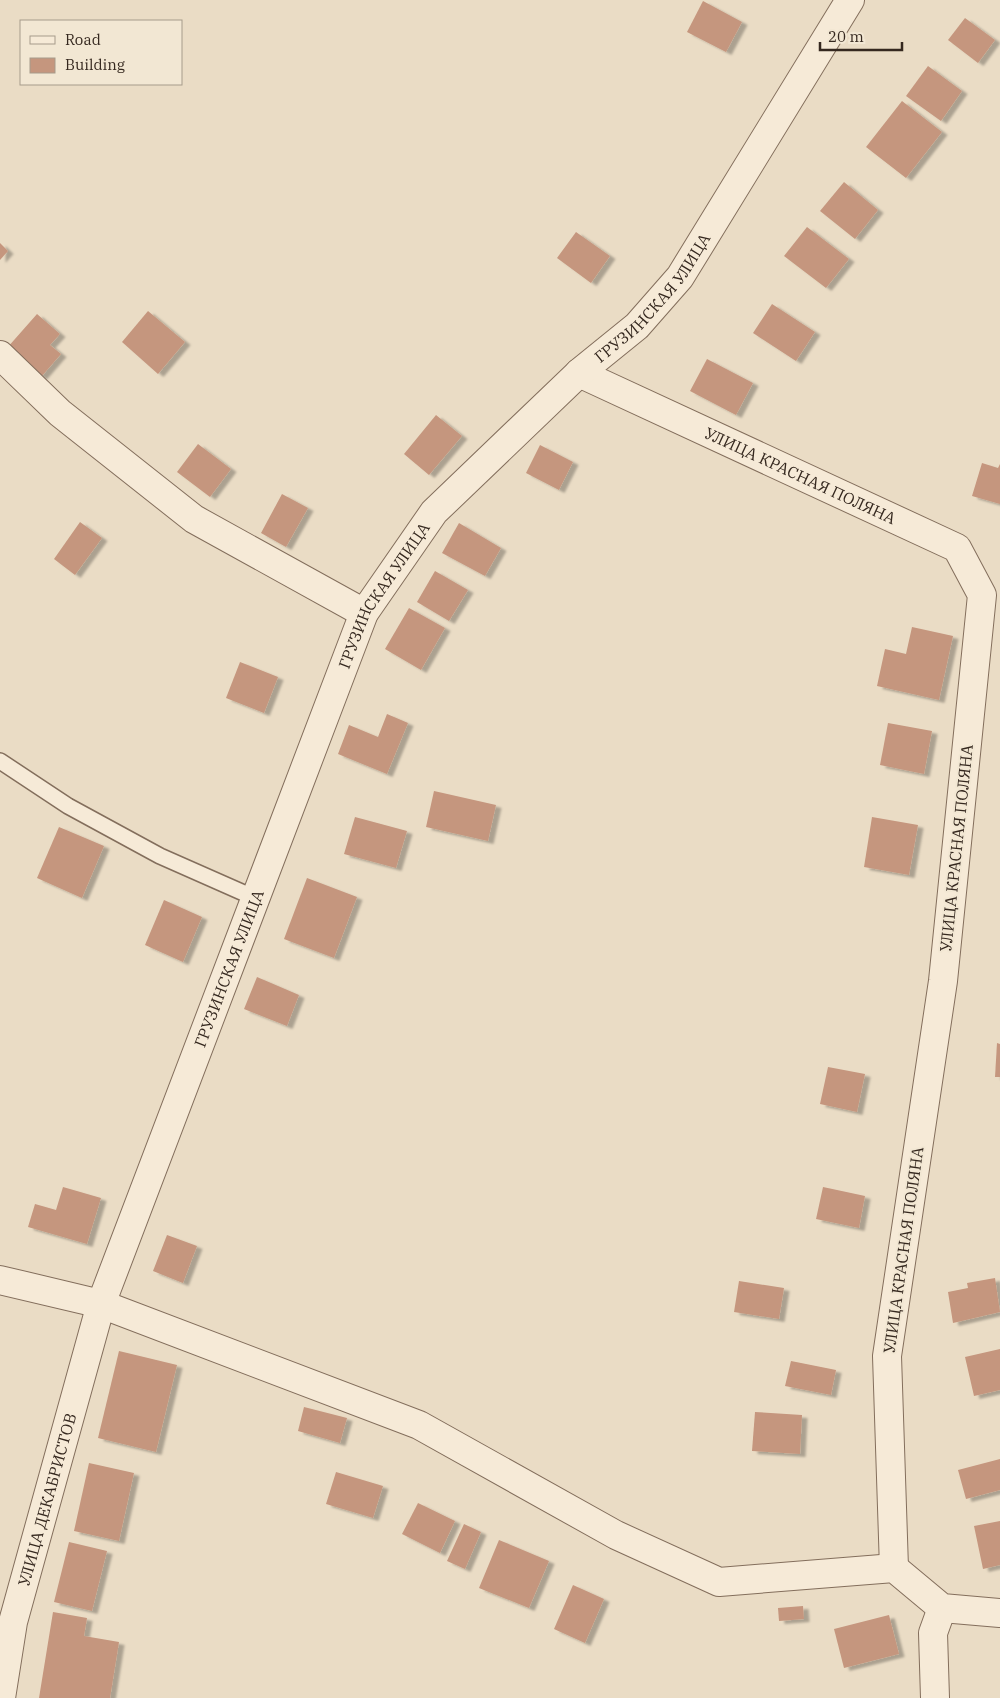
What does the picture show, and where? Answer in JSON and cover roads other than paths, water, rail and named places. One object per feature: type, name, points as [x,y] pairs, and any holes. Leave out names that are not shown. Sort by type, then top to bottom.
[{"type":"street","name":"ГРУЗИНСКАЯ УЛИЦА","points":[[101,1304],[364,613],[434,512],[579,373],[637,326],[680,277],[850,0]]},
{"type":"street","points":[[0,355],[60,413],[194,518],[364,613]]},
{"type":"street","name":"УЛИЦА КРАСНАЯ ПОЛЯНА","points":[[579,373],[957,548],[982,595],[943,981],[887,1356],[894,1568]]},
{"type":"street","points":[[0,1280],[101,1304],[419,1425],[616,1534],[719,1582],[894,1568],[942,1608],[1000,1614]]},
{"type":"street","name":"УЛИЦА ДЕКАБРИСТОВ","points":[[1,1698],[13,1622],[101,1304]]},
{"type":"street","points":[[935,1698],[933,1633],[942,1608]]},
{"type":"lane","points":[[0,760],[68,806],[151,852],[255,898]]}]
